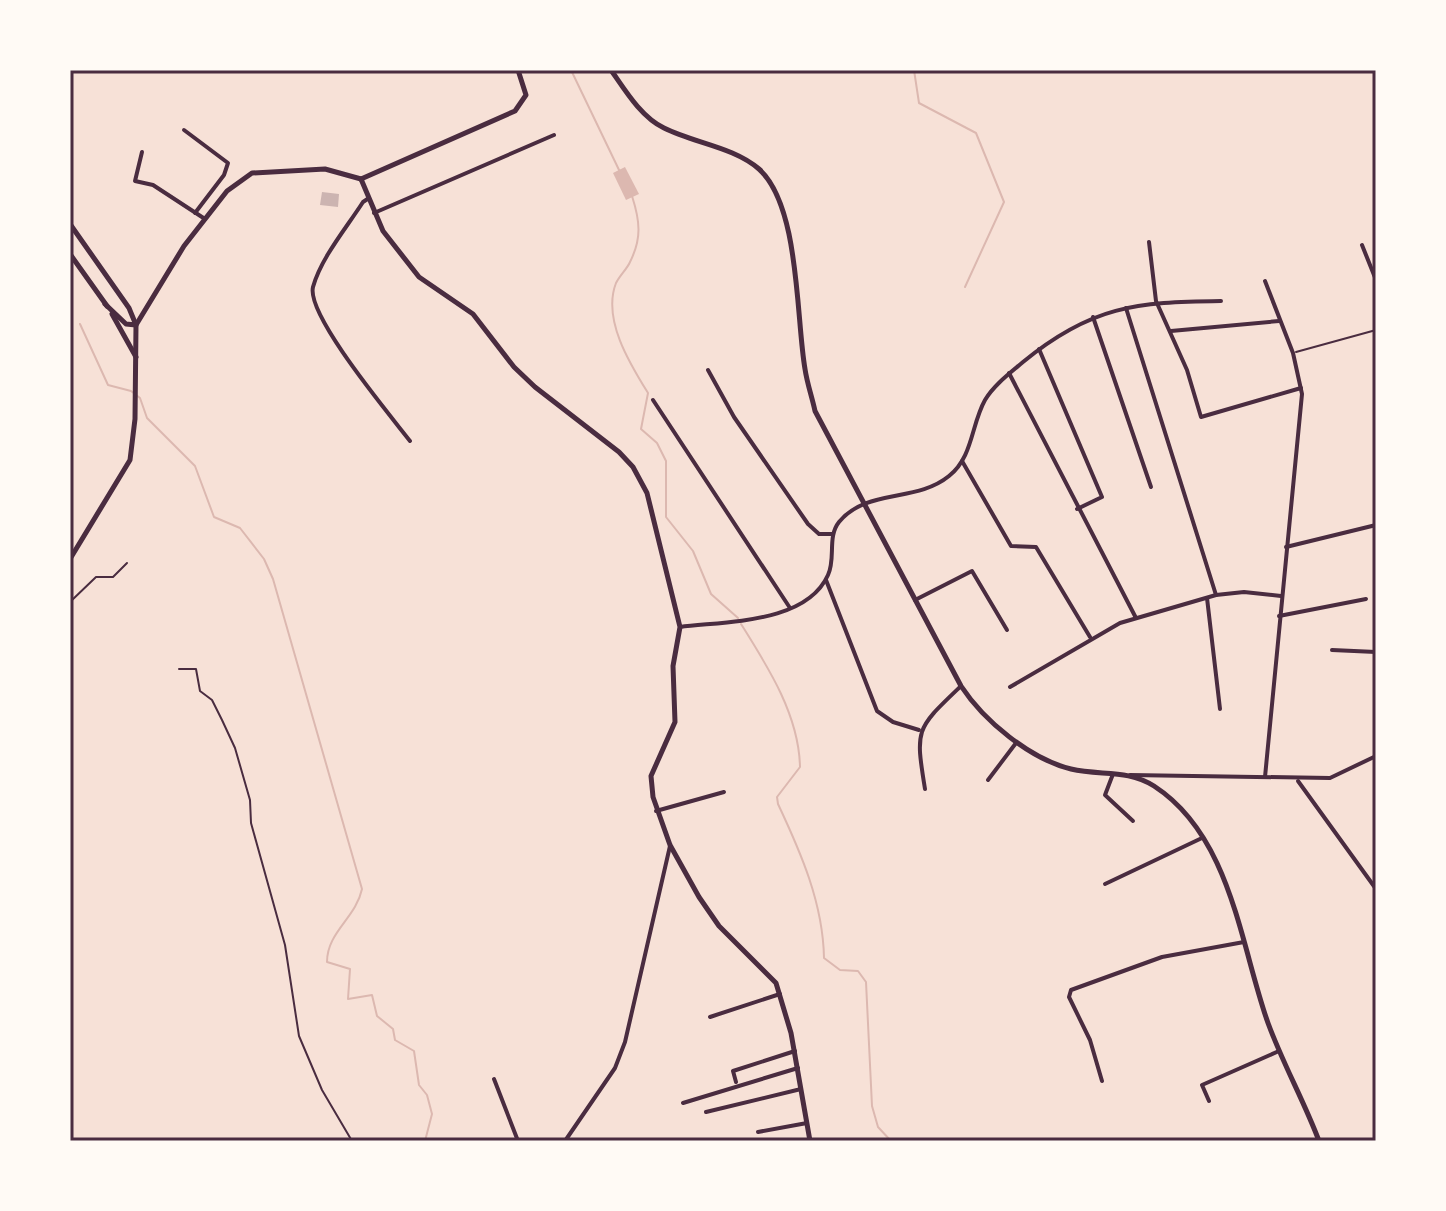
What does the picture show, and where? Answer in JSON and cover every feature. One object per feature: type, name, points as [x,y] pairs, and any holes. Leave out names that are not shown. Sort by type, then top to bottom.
[{"type":"street","points":[[136,325],[175,258],[235,183],[252,173],[325,169],[361,179],[515,111],[526,95],[518,70]]},
{"type":"street","points":[[611,70],[637,105],[661,127],[743,159],[759,169],[777,194],[798,284],[805,369],[815,411],[961,686],[976,707],[1018,741],[1070,769],[1130,775],[1150,772],[1297,779],[1333,777],[1376,756]]},
{"type":"street","points":[[184,130],[228,163],[224,175],[195,213]]},
{"type":"street","points":[[374,213],[554,135]]},
{"type":"street","points":[[142,152],[135,181],[153,185],[205,219]]},
{"type":"street","points":[[361,179],[374,213],[395,249],[419,277],[473,314],[514,367],[633,467],[647,493],[680,627],[673,666],[675,722],[651,776],[656,811],[670,845],[719,926],[767,970],[780,994],[795,1051],[810,1141]]},
{"type":"street","points":[[369,198],[363,202],[323,267],[314,286],[312,300],[345,353],[410,441]]},
{"type":"street","points":[[70,224],[129,308],[136,325],[136,400],[130,460],[70,559]]},
{"type":"street","points":[[1149,242],[1158,304],[1171,331],[1201,417],[1301,388]]},
{"type":"street","points":[[1362,245],[1376,280]]},
{"type":"street","points":[[70,254],[105,304],[136,357]]},
{"type":"street","points":[[1265,281],[1293,353],[1301,388],[1265,777]]},
{"type":"street","points":[[680,627],[751,621],[790,608],[809,597],[826,580],[833,560],[833,534],[840,521],[872,500],[931,488],[953,473],[962,461],[983,404],[1009,373],[1074,324],[1126,308],[1221,301]]},
{"type":"street","points":[[105,304],[126,324],[136,325]]},
{"type":"street","points":[[1126,308],[1216,595]]},
{"type":"street","points":[[1093,317],[1151,487]]},
{"type":"street","points":[[1171,331],[1279,321]]},
{"type":"street","points":[[1039,349],[1102,497],[1077,509]]},
{"type":"street","points":[[708,370],[734,417],[808,524],[819,534],[833,534]]},
{"type":"street","points":[[1009,373],[1136,618]]},
{"type":"street","points":[[653,400],[790,608]]},
{"type":"street","points":[[962,461],[1010,545],[1016,548],[1036,547],[1090,637]]},
{"type":"street","points":[[1286,547],[1376,525]]},
{"type":"street","points":[[915,600],[972,571],[1007,630]]},
{"type":"street","points":[[826,580],[877,711],[893,722],[919,730]]},
{"type":"street","points":[[1010,687],[1077,650],[1090,637],[1136,618],[1216,595],[1244,592],[1281,596]]},
{"type":"street","points":[[1207,598],[1220,709]]},
{"type":"street","points":[[1279,616],[1366,599]]},
{"type":"street","points":[[1332,650],[1376,652]]},
{"type":"street","points":[[925,789],[919,730],[961,686]]},
{"type":"street","points":[[988,780],[1018,741]]},
{"type":"street","points":[[1113,772],[1105,795],[1133,821]]},
{"type":"street","points":[[1130,775],[1169,798],[1202,838],[1229,894],[1279,1051],[1319,1141]]},
{"type":"street","points":[[1297,779],[1376,889]]},
{"type":"street","points":[[656,811],[724,792]]},
{"type":"street","points":[[1105,884],[1202,838]]},
{"type":"street","points":[[565,1141],[615,1068],[625,1042],[670,845]]},
{"type":"street","points":[[1102,1081],[1090,1040],[1069,997],[1071,990],[1162,957],[1244,942]]},
{"type":"street","points":[[710,1017],[780,994]]},
{"type":"street","points":[[736,1082],[733,1071],[795,1051]]},
{"type":"street","points":[[1209,1101],[1202,1085],[1279,1051]]},
{"type":"street","points":[[683,1103],[798,1068]]},
{"type":"street","points":[[494,1079],[518,1141]]},
{"type":"street","points":[[706,1112],[801,1089]]},
{"type":"street","points":[[758,1132],[807,1123]]},
{"type":"path","points":[[1293,353],[1376,330]]},
{"type":"path","points":[[70,602],[96,577],[113,577],[127,563]]},
{"type":"path","points":[[179,669],[196,669],[200,691],[212,700],[235,748],[250,800],[251,823],[274,914],[285,945],[299,1036],[322,1090],[352,1141]]},
{"type":"shaded area","points":[[625,167],[639,194],[626,200],[613,173]]},
{"type":"building","points":[[322,192],[339,194],[338,207],[320,205]]},
{"type":"waterway","points":[[571,70],[620,172]]},
{"type":"waterway","points":[[914,70],[919,103],[976,133],[1004,202],[965,287]]},
{"type":"waterway","points":[[632,196],[638,237],[630,262],[616,283],[613,297],[615,326],[633,369],[648,393],[641,429],[657,443],[666,461],[666,517],[693,551],[711,594],[738,618]]},
{"type":"waterway","points":[[80,324],[108,385],[131,391],[140,398],[147,418],[195,466],[214,517],[240,528],[264,559],[273,579],[362,889],[354,908],[336,933],[327,962],[350,969],[348,999],[372,995],[377,1016],[393,1029],[395,1040],[414,1051],[419,1085],[427,1095],[432,1114],[425,1141]]},
{"type":"waterway","points":[[741,624],[780,692],[794,729],[800,767],[777,797],[778,804],[815,898],[824,958],[840,970],[858,971],[866,982],[872,1106],[878,1127],[891,1141]]}]
